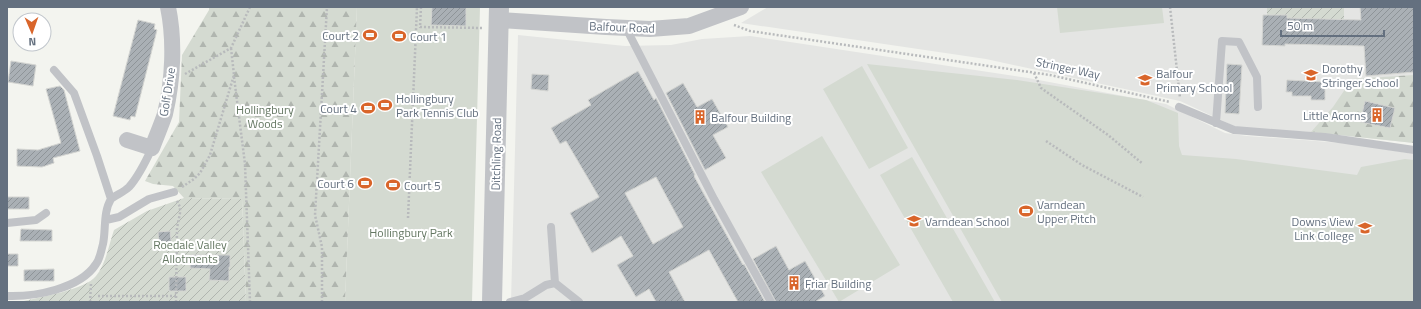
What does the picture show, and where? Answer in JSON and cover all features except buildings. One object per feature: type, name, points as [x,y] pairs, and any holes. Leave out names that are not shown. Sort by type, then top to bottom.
[{"type":"street","name":"Golf Drive","points":[[152,148],[164,114],[170,83],[172,44],[168,7]]},
{"type":"street","name":"Balfour Road","points":[[499,18],[650,29],[689,26],[741,7]]},
{"type":"street","name":"Ditchling Road","points":[[492,302],[499,18]]},
{"type":"street","points":[[127,140],[152,148]]},
{"type":"lane","points":[[626,28],[714,199],[771,302]]},
{"type":"lane","points":[[1216,123],[1222,41],[1239,42],[1257,77],[1258,108]]},
{"type":"lane","points":[[54,70],[74,93],[111,200]]},
{"type":"lane","points":[[1177,106],[1234,130],[1325,137],[1414,150]]},
{"type":"lane","points":[[7,296],[35,294],[59,289],[73,283],[90,272],[99,260],[103,245],[107,208],[111,200],[129,187],[133,182],[152,148]]},
{"type":"lane","points":[[106,220],[119,217],[149,199],[174,192]]},
{"type":"lane","points":[[7,223],[36,220],[46,213]]},
{"type":"lane","points":[[551,227],[555,283],[579,302]]},
{"type":"lane","points":[[510,302],[530,296],[541,287],[555,283]]},
{"type":"path","points":[[170,83],[230,48],[250,7]]},
{"type":"path","points":[[322,302],[322,247],[315,215],[327,7]]},
{"type":"path","points":[[408,218],[415,22],[417,7]]},
{"type":"path","points":[[421,7],[420,27],[499,18]]},
{"type":"path","points":[[1170,7],[1181,97],[1177,106]]},
{"type":"path","name":"Stringer Way","points":[[714,17],[750,31],[1050,74],[1157,99],[1177,106]]},
{"type":"path","points":[[230,48],[245,164],[250,302]]},
{"type":"path","points":[[1034,72],[1040,88],[1108,135],[1143,164]]},
{"type":"path","points":[[176,302],[177,228],[180,209],[174,192],[194,179],[200,173],[207,161],[234,75]]},
{"type":"path","points":[[1046,141],[1082,165],[1143,197]]},
{"type":"path","points":[[90,272],[92,281],[90,302]]},
{"type":"path","points":[[98,296],[176,296]]},
{"type":"shaded area","points":[[768,7],[1414,7],[1414,143],[1311,132],[1238,128],[1180,101],[986,59],[741,23]]},
{"type":"shaded area","name":"Varndean School","points":[[518,35],[625,46],[671,45],[702,39],[750,36],[1028,78],[1166,104],[1225,133],[1352,144],[1414,154],[1414,302],[511,302]]},
{"type":"green space","name":"Hollingbury Woods","points":[[209,7],[357,7],[345,302],[246,302],[242,199],[184,198],[173,186],[153,184],[145,181],[179,122],[182,55],[209,10]]},
{"type":"green space","name":"Hollingbury Park","points":[[357,7],[480,7],[472,302],[345,302]]},
{"type":"green space","points":[[1057,7],[1162,7],[1164,23],[1060,33]]},
{"type":"green space","points":[[1267,7],[1344,7],[1344,20],[1287,18],[1287,15],[1267,15]]},
{"type":"green space","points":[[867,64],[1017,80],[1146,100],[1178,113],[1179,146],[1182,155],[1236,159],[1357,175],[1361,167],[1405,159],[1414,160],[1414,302],[1002,302]]},
{"type":"green space","points":[[862,66],[908,148],[869,169],[823,89]]},
{"type":"green space","points":[[1414,75],[1414,143],[1311,132],[1333,107],[1352,79]]},
{"type":"green space","points":[[822,136],[900,265],[839,302],[761,172]]},
{"type":"green space","points":[[912,157],[995,302],[953,302],[880,175]]},
{"type":"green space","name":"Roedale Valley Allotments","points":[[184,198],[242,199],[246,302],[20,302],[72,289],[90,281],[96,276],[102,266],[114,230],[147,211]]},
{"type":"place","name":"Court 2","points":[[370,35]]},
{"type":"place","name":"Court 1","points":[[399,36]]},
{"type":"place","name":"Dorothy Stringer School","points":[[1311,75]]},
{"type":"place","name":"Balfour Primary School","points":[[1145,80]]},
{"type":"place","name":"Hollingbury Park Tennis Club","points":[[385,105]]},
{"type":"place","name":"Court 4","points":[[368,108]]},
{"type":"place","name":"Little Acorns","points":[[1377,115]]},
{"type":"place","name":"Balfour Building","points":[[700,117]]},
{"type":"place","name":"Court 6","points":[[365,183]]},
{"type":"place","name":"Court 5","points":[[393,185]]},
{"type":"place","name":"Varndean Upper Pitch","points":[[1026,211]]},
{"type":"place","name":"Varndean School","points":[[914,221]]},
{"type":"place","name":"Downs View Link College","points":[[1365,228]]},
{"type":"place","name":"Friar Building","points":[[794,283]]}]
